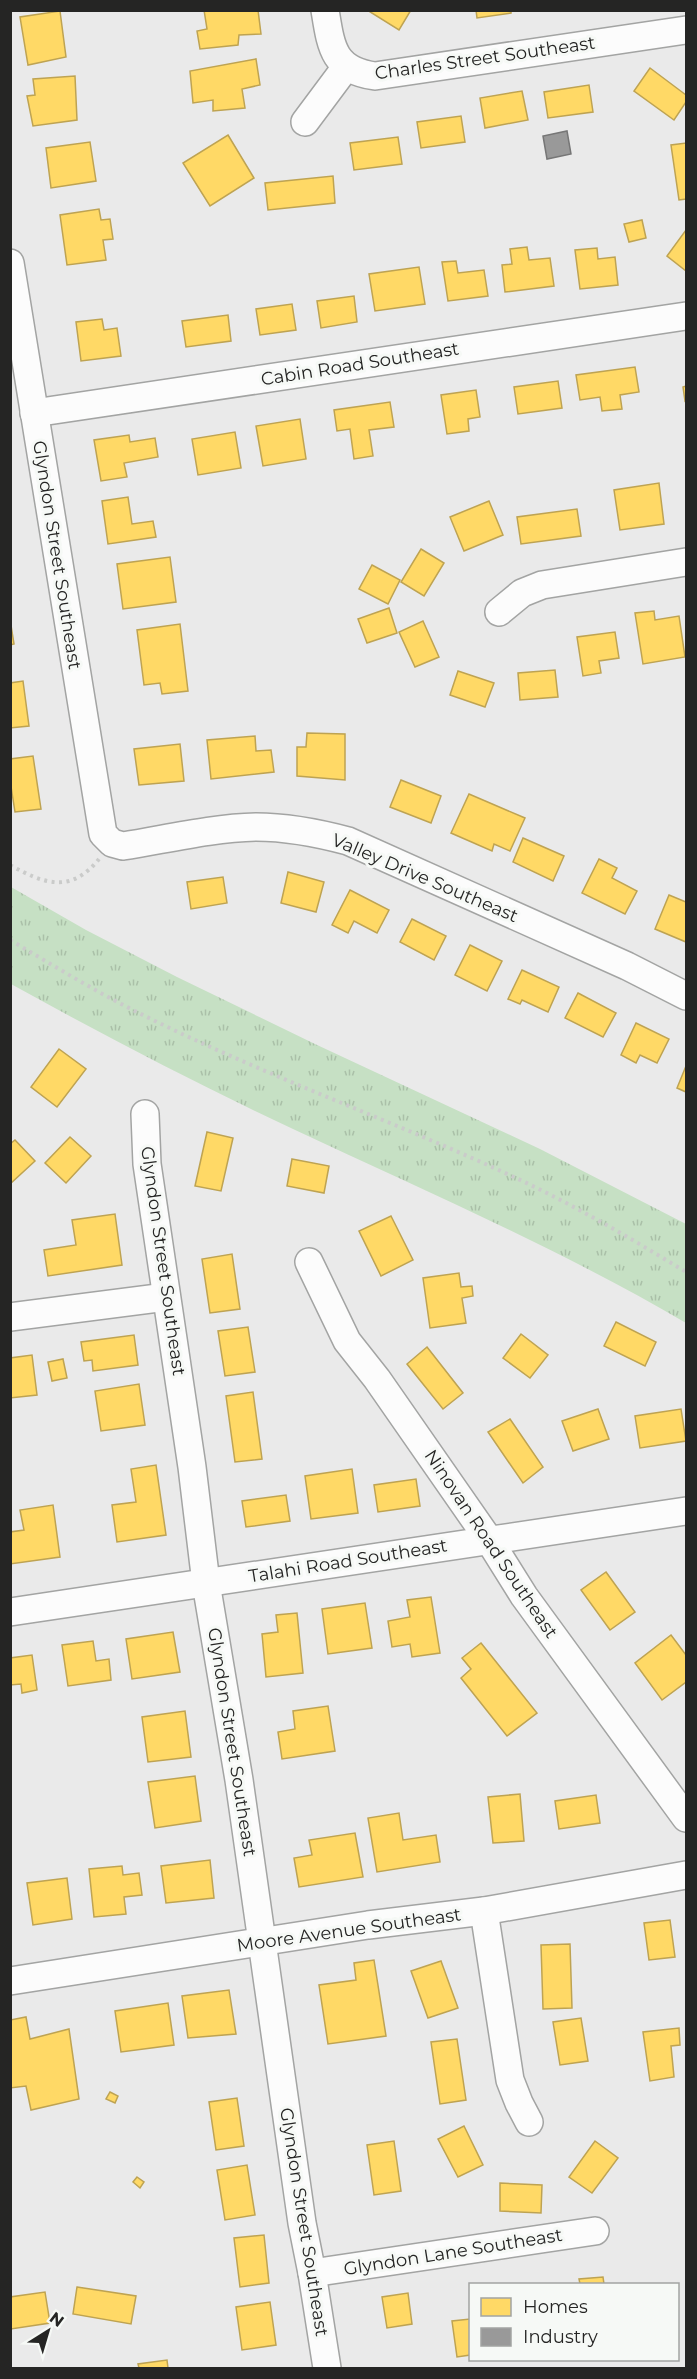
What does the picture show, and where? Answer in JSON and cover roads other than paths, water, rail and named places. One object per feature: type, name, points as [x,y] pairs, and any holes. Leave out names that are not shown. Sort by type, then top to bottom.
[{"type":"street","points":[[305,122],[346,67],[336,56],[330,44],[325,10]]},
{"type":"street","name":"Charles Street Southeast","points":[[346,67],[360,74],[375,76],[687,30]]},
{"type":"street","name":"Glyndon Street Southeast","points":[[10,263],[101,829],[112,843]]},
{"type":"street","name":"Cabin Road Southeast","points":[[34,413],[687,316]]},
{"type":"street","points":[[499,612],[522,593],[542,585],[687,562]]},
{"type":"street","name":"Valley Drive Southeast","points":[[112,843],[123,846],[254,827],[312,832],[348,841],[627,966],[687,996]]},
{"type":"street","name":"Glyndon Street Southeast","points":[[145,1114],[147,1164],[192,1467],[206,1582],[225,1686],[302,2223],[327,2368]]},
{"type":"street","name":"Ninovan Road Southeast","points":[[309,1262],[347,1341],[489,1540],[524,1596],[687,1818]]},
{"type":"street","points":[[10,1317],[166,1297]]},
{"type":"street","name":"Talahi Road Southeast","points":[[10,1612],[687,1511]]},
{"type":"street","name":"Moore Avenue Southeast","points":[[10,1981],[368,1925],[484,1911],[687,1875]]},
{"type":"street","points":[[484,1911],[510,2080],[529,2122]]},
{"type":"street","name":"Glyndon Lane Southeast","points":[[312,2273],[595,2230]]}]
